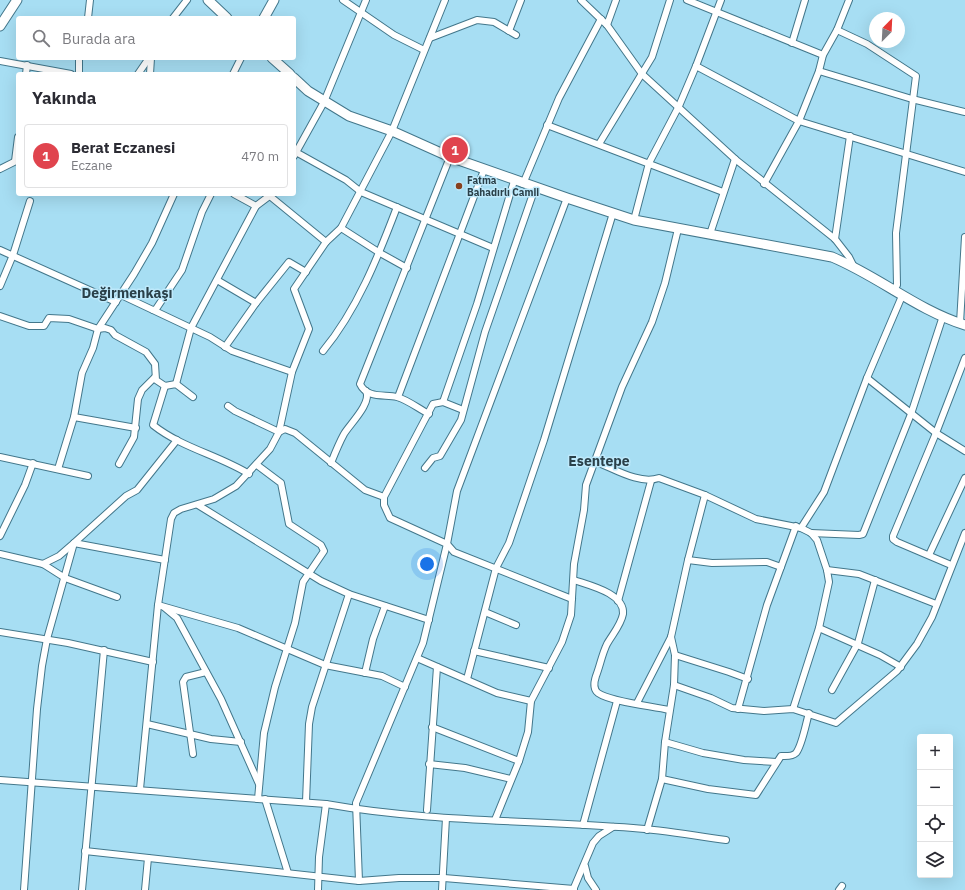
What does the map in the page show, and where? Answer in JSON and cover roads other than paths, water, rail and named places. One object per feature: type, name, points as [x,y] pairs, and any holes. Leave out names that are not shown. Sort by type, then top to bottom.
[{"type":"main road","points":[[0,26],[17,0]]},
{"type":"main road","points":[[208,0],[225,16]]},
{"type":"main road","points":[[265,16],[274,0]]},
{"type":"main road","points":[[274,60],[288,72]]},
{"type":"main road","points":[[296,80],[308,91],[324,102],[349,116],[392,131],[450,157],[484,170],[634,220],[678,229],[816,252],[853,266],[902,296],[962,324]]},
{"type":"street","points":[[88,16],[90,0]]},
{"type":"street","points":[[175,16],[186,2],[178,0]]},
{"type":"street","points":[[343,0],[394,34],[424,50]]},
{"type":"street","points":[[296,151],[324,102],[366,0]]},
{"type":"street","points":[[140,789],[153,662],[171,519],[174,513],[181,509],[214,499],[236,486],[249,474],[270,449],[279,432],[292,372],[309,329],[294,289],[326,242],[341,228],[361,192],[392,131],[445,0]]},
{"type":"street","points":[[509,31],[521,0]]},
{"type":"street","points":[[581,0],[607,25],[642,74],[764,184],[835,239],[849,256],[853,266]]},
{"type":"street","points":[[607,25],[616,0]]},
{"type":"street","points":[[599,144],[652,58],[670,0]]},
{"type":"street","points":[[687,0],[823,55]]},
{"type":"street","points":[[634,220],[649,163],[679,106],[721,0]]},
{"type":"street","points":[[792,42],[805,0]]},
{"type":"street","points":[[764,184],[799,121],[819,71],[823,55],[837,30],[848,0]]},
{"type":"street","points":[[443,402],[477,304],[493,248],[519,182],[601,19]]},
{"type":"street","points":[[430,38],[476,20],[494,22],[516,35]]},
{"type":"street","points":[[837,30],[867,44],[916,76],[896,233],[897,285],[893,291]]},
{"type":"street","points":[[79,60],[79,72]]},
{"type":"street","points":[[140,72],[148,60]]},
{"type":"street","points":[[150,60],[150,72]]},
{"type":"street","points":[[234,72],[240,60]]},
{"type":"street","points":[[0,61],[61,72]]},
{"type":"street","points":[[26,72],[27,65]]},
{"type":"street","points":[[696,66],[799,121],[850,136],[905,155],[965,172]]},
{"type":"street","points":[[819,71],[912,99],[965,112]]},
{"type":"street","points":[[547,125],[723,192]]},
{"type":"street","points":[[835,239],[850,136]]},
{"type":"street","points":[[296,154],[346,180],[361,192],[493,248]]},
{"type":"street","points":[[331,463],[344,435],[366,402],[368,395],[362,388],[360,380],[407,268],[424,219],[450,157]]},
{"type":"street","points":[[710,234],[735,159]]},
{"type":"street","points":[[0,169],[16,161]]},
{"type":"street","points":[[398,397],[458,234],[484,170]]},
{"type":"street","points":[[425,468],[433,458],[440,456],[461,420],[485,332],[535,188]]},
{"type":"street","points":[[58,469],[74,417],[82,374],[93,348],[98,329],[121,295],[152,242],[173,196]]},
{"type":"street","points":[[152,310],[156,309],[182,270],[202,212],[210,196]]},
{"type":"street","points":[[238,196],[256,206]]},
{"type":"street","points":[[176,384],[191,328],[256,206],[271,196]]},
{"type":"street","points":[[273,196],[326,242]]},
{"type":"street","points":[[359,881],[355,809],[358,796],[417,658],[429,620],[447,544],[457,491],[566,198]]},
{"type":"street","points":[[0,286],[13,255],[30,201]]},
{"type":"street","points":[[323,351],[345,322],[380,253],[397,207]]},
{"type":"street","points":[[467,679],[496,568],[509,543],[544,440],[613,213]]},
{"type":"street","points":[[341,228],[407,268]]},
{"type":"street","points":[[495,820],[519,761],[528,732],[531,700],[562,642],[571,615],[586,485],[622,387],[652,322],[665,283],[678,229]]},
{"type":"street","points":[[962,324],[965,237]]},
{"type":"street","points":[[0,250],[116,302]]},
{"type":"street","points":[[225,347],[256,303],[289,262],[306,272]]},
{"type":"street","points":[[217,280],[256,303]]},
{"type":"street","points":[[121,295],[210,337],[240,355],[292,372]]},
{"type":"street","points":[[738,709],[748,680],[767,605],[781,567],[798,527],[824,492],[868,378],[902,296]]},
{"type":"street","points":[[0,316],[29,326],[44,326],[49,318],[76,321],[98,329],[105,328],[111,330],[115,335],[146,352],[155,364],[155,378],[142,390],[138,399],[134,437],[119,464]]},
{"type":"street","points":[[594,461],[632,477],[651,481],[659,478],[705,495],[756,518],[798,527],[812,533],[863,534],[911,414],[943,316]]},
{"type":"street","points":[[951,565],[898,542],[893,539],[893,536],[936,433],[965,358]]},
{"type":"street","points":[[155,378],[165,386],[176,384],[193,397]]},
{"type":"street","points":[[868,378],[936,433],[965,451]]},
{"type":"street","points":[[165,386],[153,425],[186,446],[230,463],[249,474]]},
{"type":"street","points":[[366,392],[398,397],[428,414]]},
{"type":"street","points":[[463,410],[443,402],[433,404],[429,409],[428,414],[384,497],[384,505],[390,518],[447,544],[454,552],[496,568],[548,591],[572,599]]},
{"type":"street","points":[[228,406],[235,412],[279,432]]},
{"type":"street","points":[[74,417],[136,428]]},
{"type":"street","points":[[279,432],[285,429],[295,433],[366,490],[384,497]]},
{"type":"street","points":[[43,564],[59,556],[126,496],[137,490],[177,440]]},
{"type":"street","points":[[0,457],[88,476]]},
{"type":"street","points":[[0,536],[22,491],[33,463]]},
{"type":"street","points":[[257,464],[281,483],[289,524],[324,548],[322,556],[303,582],[302,594],[288,648],[275,687],[264,733],[258,798]]},
{"type":"street","points":[[930,555],[965,478]]},
{"type":"street","points":[[618,601],[651,481]]},
{"type":"street","points":[[637,703],[671,637],[688,560],[705,495]]},
{"type":"street","points":[[198,505],[322,581],[349,594],[429,620]]},
{"type":"street","points":[[792,709],[819,628],[829,582],[827,570],[817,540],[812,533]]},
{"type":"street","points":[[674,685],[711,698],[732,708],[764,711],[792,709],[836,723],[900,666],[917,644],[936,604],[965,533]]},
{"type":"street","points":[[74,543],[165,560]]},
{"type":"street","points":[[24,890],[37,709],[47,639],[74,543]]},
{"type":"street","points":[[0,554],[43,564],[65,578],[117,597]]},
{"type":"street","points":[[688,560],[712,563],[767,562],[781,567]]},
{"type":"street","points":[[827,570],[859,574],[936,604]]},
{"type":"street","points":[[574,580],[597,587],[608,593],[618,601],[623,614],[607,645],[594,680],[594,687],[598,693],[617,701],[637,703],[669,710]]},
{"type":"street","points":[[832,690],[856,645],[875,580]]},
{"type":"street","points":[[306,802],[309,724],[312,707],[349,594]]},
{"type":"street","points":[[161,606],[238,628],[325,665],[382,676],[405,687]]},
{"type":"street","points":[[161,606],[177,618],[241,742],[259,785]]},
{"type":"street","points":[[365,673],[373,640],[385,606]]},
{"type":"street","points":[[485,612],[516,625]]},
{"type":"street","points":[[819,628],[880,655],[900,666]]},
{"type":"street","points":[[0,632],[104,650],[153,662]]},
{"type":"street","points":[[647,830],[662,779],[669,710],[674,685],[675,655],[671,637]]},
{"type":"street","points":[[82,890],[90,788],[104,650]]},
{"type":"street","points":[[474,651],[549,668]]},
{"type":"street","points":[[675,655],[729,672],[748,680]]},
{"type":"street","points":[[417,658],[497,693],[531,700]]},
{"type":"street","points":[[427,810],[429,764],[437,667]]},
{"type":"street","points":[[193,754],[192,734],[183,682],[186,677],[206,672]]},
{"type":"street","points":[[583,825],[617,701]]},
{"type":"street","points":[[662,779],[708,789],[756,795],[780,756],[795,754],[800,746],[808,713]]},
{"type":"street","points":[[146,724],[212,739],[241,742]]},
{"type":"street","points":[[432,727],[519,761]]},
{"type":"street","points":[[665,742],[704,753],[738,759],[776,762]]},
{"type":"street","points":[[429,764],[465,768],[511,779]]},
{"type":"street","points":[[0,780],[90,788],[140,789],[306,802],[378,813],[613,827],[726,840]]},
{"type":"street","points":[[265,799],[288,873]]},
{"type":"street","points":[[318,890],[318,876],[326,804]]},
{"type":"street","points":[[442,890],[444,878],[446,818]]},
{"type":"street","points":[[85,851],[359,881],[399,878],[444,878],[574,889],[593,844],[599,836],[613,827]]},
{"type":"street","points":[[145,890],[148,858]]},
{"type":"street","points":[[585,866],[588,878],[596,890]]},
{"type":"place","name":"Berat Eczanesi","points":[[455,150]]},
{"type":"place","name":"Fatma Bahadırlı Camii","points":[[459,186]]},
{"type":"district","name":"Değirmenkaşı","points":[[127,293]]},
{"type":"district","name":"Esentepe","points":[[599,461]]}]
